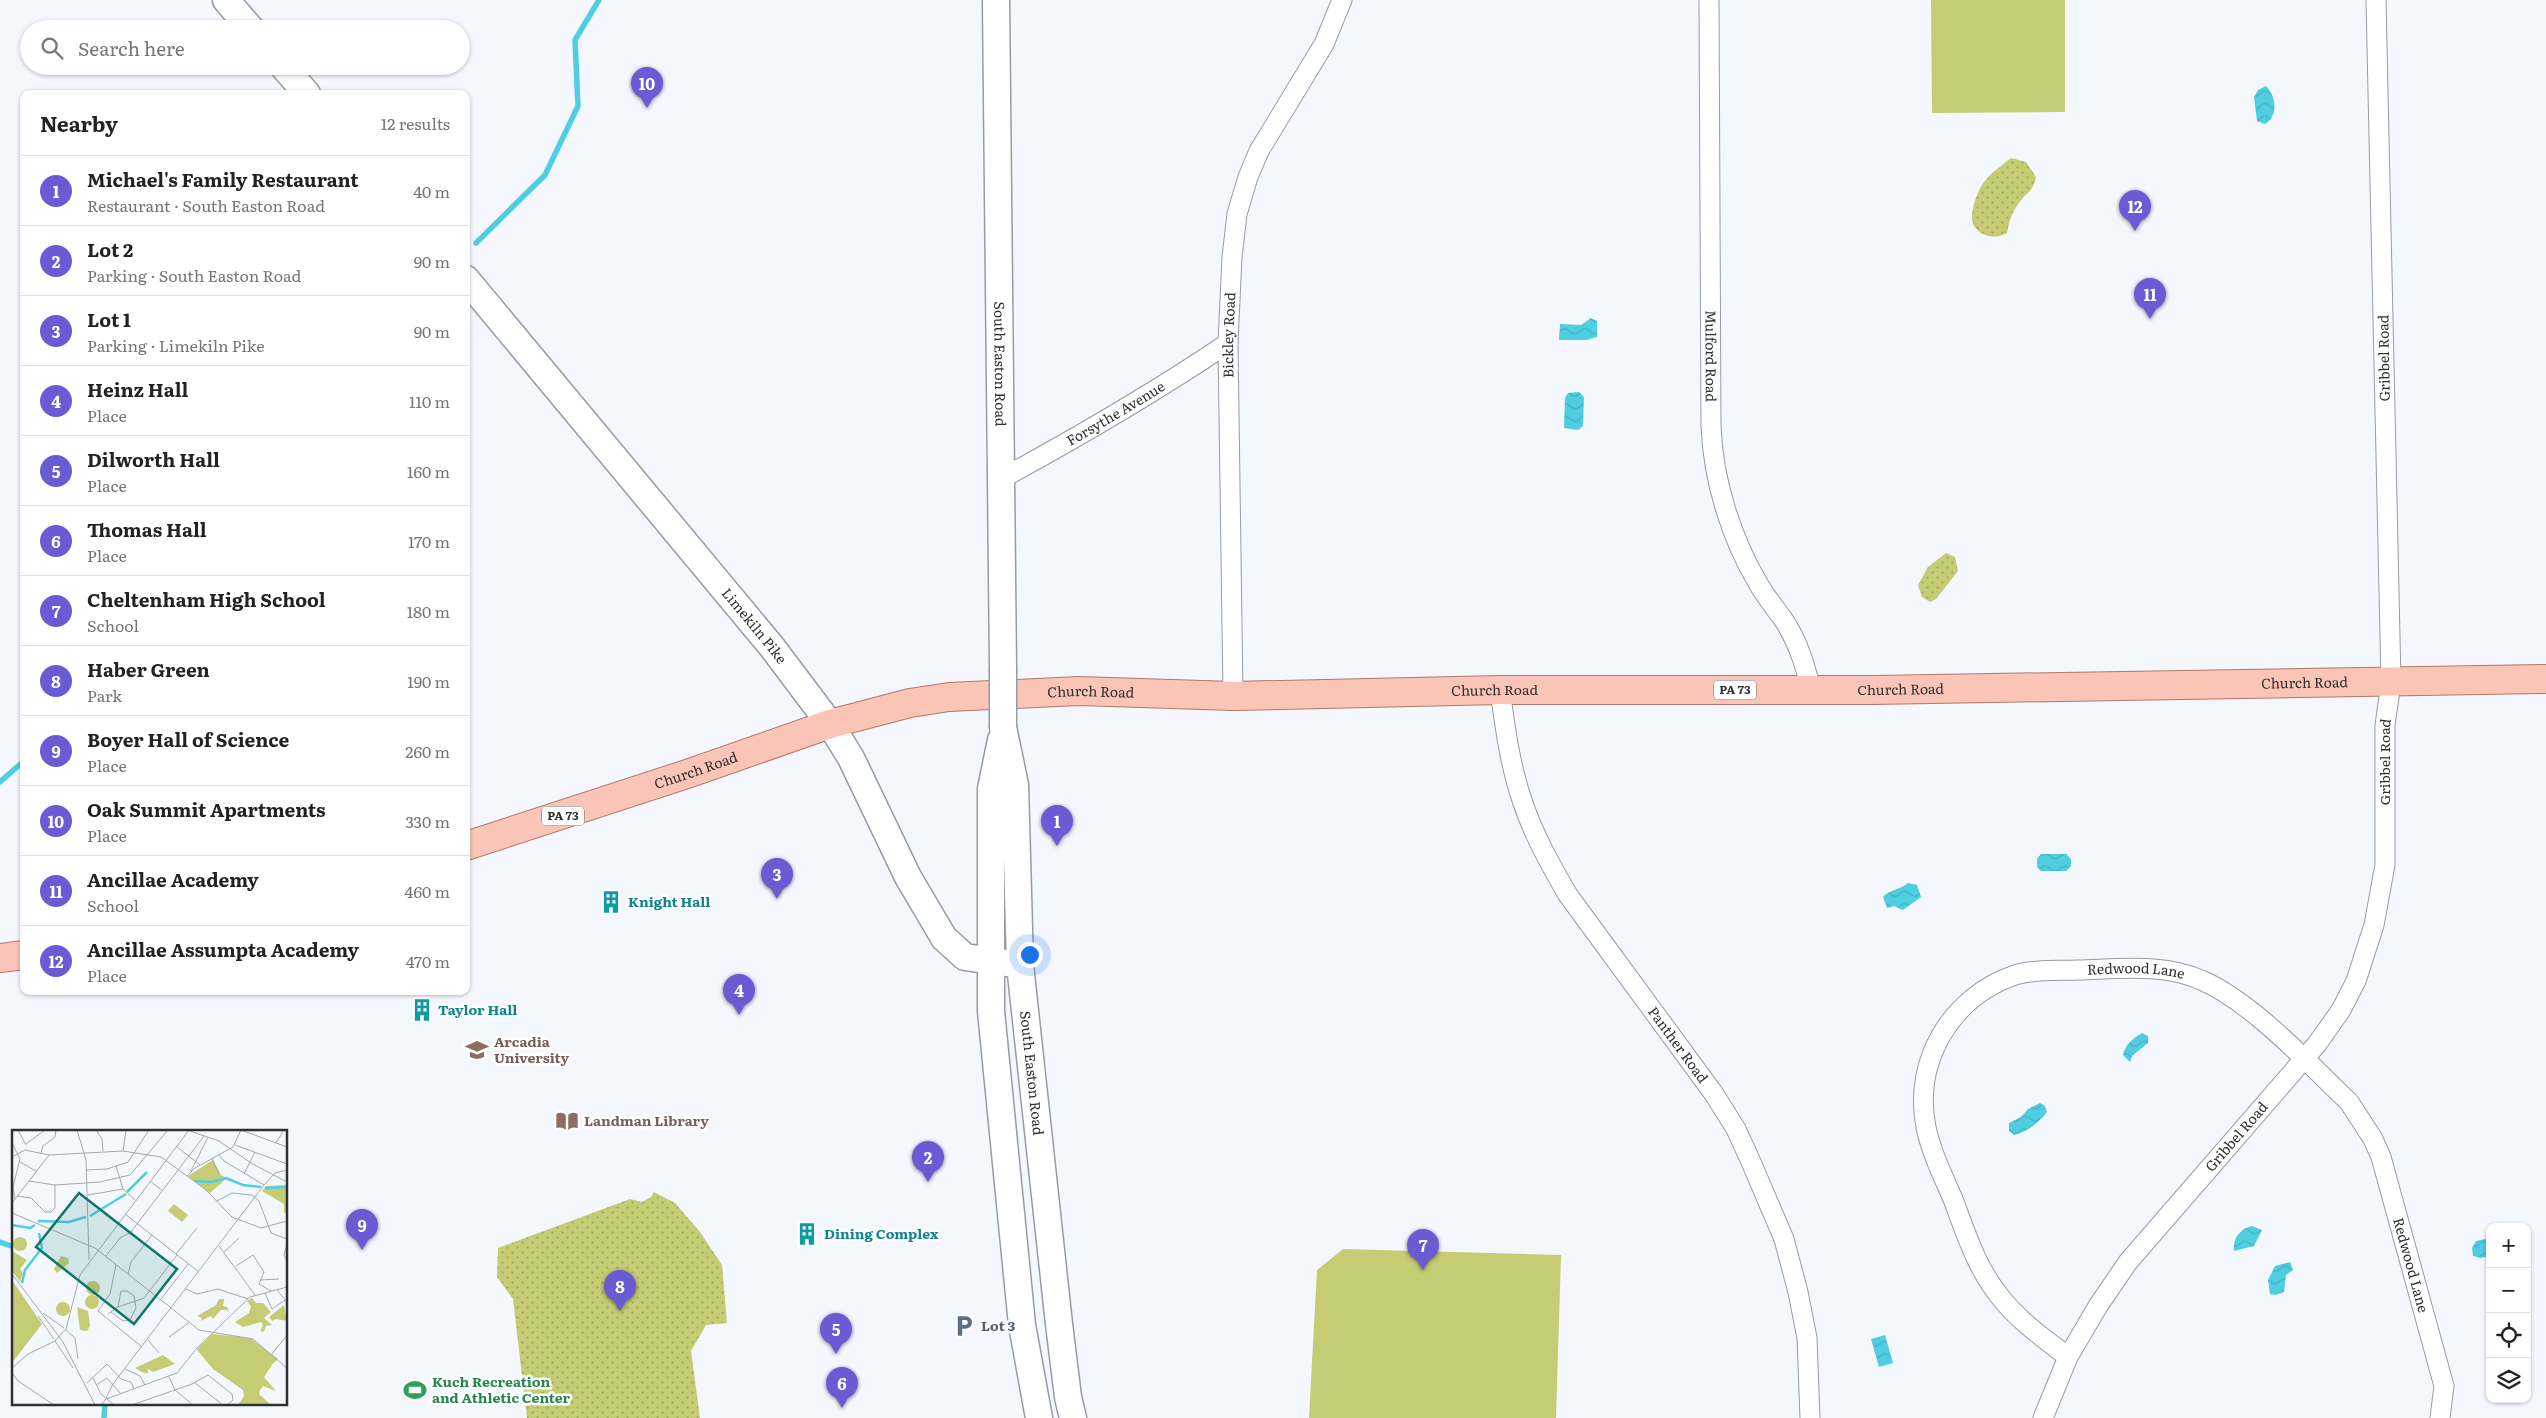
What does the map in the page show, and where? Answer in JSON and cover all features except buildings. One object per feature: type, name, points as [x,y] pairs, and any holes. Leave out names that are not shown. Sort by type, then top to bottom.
[{"type":"main road","points":[[226,0],[243,20]]},
{"type":"main road","name":"South Easton Road","points":[[996,0],[1003,727],[991,789],[991,1011],[1022,1325],[1039,1418]]},
{"type":"main road","points":[[291,75],[304,90]]},
{"type":"main road","name":"Limekiln Pike","points":[[470,284],[772,647],[830,724],[851,758],[892,846],[931,919],[944,938],[965,957],[1020,965]]},
{"type":"main road","name":"Church Road","points":[[470,845],[687,774],[830,724],[910,703],[949,697],[1079,691],[1233,696],[1500,690],[1810,690],[2391,683],[2546,679]]},
{"type":"main road","name":"South Easton Road","points":[[1003,727],[1015,785],[1020,965],[1059,1324],[1068,1398],[1073,1418]]},
{"type":"main road","points":[[0,958],[20,956]]},
{"type":"street","name":"Bickley Road","points":[[1233,696],[1228,344],[1234,236],[1241,195],[1259,151],[1324,44],[1342,0]]},
{"type":"street","name":"Mulford Road","points":[[1709,0],[1711,426],[1714,464],[1727,510],[1747,562],[1760,586],[1792,635],[1802,656],[1810,690]]},
{"type":"street","name":"Gribbel Road","points":[[2043,1418],[2068,1357],[2098,1306],[2128,1262],[2329,1030],[2356,981],[2374,925],[2385,865],[2384,725],[2391,683],[2376,0]]},
{"type":"street","name":"Forsythe Avenue","points":[[1001,479],[1102,424],[1228,344]]},
{"type":"street","name":"Panther Road","points":[[1500,690],[1514,771],[1534,830],[1568,894],[1714,1094],[1736,1129],[1769,1201],[1784,1239],[1802,1311],[1807,1338],[1810,1418]]},
{"type":"street","name":"Redwood Lane","points":[[2068,1357],[2023,1322],[2000,1298],[1979,1267],[1931,1145],[1924,1106],[1926,1076],[1936,1044],[1952,1017],[1979,993],[1998,982],[2024,973],[2141,968],[2161,970],[2201,980],[2239,1002],[2304,1059],[2349,1102],[2373,1139],[2381,1157],[2444,1386],[2440,1418]]},
{"type":"green space","points":[[1931,0],[2065,0],[2065,112],[1932,113]]},
{"type":"green space","points":[[2011,158],[2026,162],[2036,177],[2034,183],[2031,190],[2014,210],[2007,233],[1996,236],[1985,235],[1976,229],[1973,224],[1972,214],[1975,200],[1985,181],[1995,170]]},
{"type":"green space","points":[[1946,553],[1955,557],[1958,571],[1936,599],[1930,602],[1922,597],[1918,585],[1928,567]]},
{"type":"green space","points":[[654,1192],[675,1203],[700,1232],[722,1265],[727,1323],[706,1325],[691,1351],[700,1418],[527,1418],[513,1299],[497,1277],[498,1248],[630,1199],[642,1202],[651,1197]]},
{"type":"green space","points":[[1343,1249],[1561,1255],[1556,1418],[1309,1418],[1317,1270]]},
{"type":"water","points":[[2266,86],[2274,100],[2274,111],[2265,124],[2257,121],[2254,97],[2258,90]]},
{"type":"water","points":[[1591,318],[1597,321],[1597,337],[1586,340],[1559,340],[1560,324],[1581,325]]},
{"type":"water","points":[[1579,392],[1584,397],[1583,426],[1578,430],[1564,428],[1565,398],[1568,393]]},
{"type":"water","points":[[2041,854],[2066,854],[2071,859],[2071,866],[2066,871],[2041,871],[2037,867],[2037,859]]},
{"type":"water","points":[[1908,883],[1917,885],[1921,897],[1903,910],[1894,906],[1887,908],[1883,897]]},
{"type":"water","points":[[2142,1033],[2148,1036],[2148,1043],[2132,1056],[2130,1062],[2123,1055],[2125,1048]]},
{"type":"water","points":[[2040,1103],[2045,1106],[2047,1112],[2037,1123],[2029,1129],[2014,1135],[2009,1131],[2009,1123]]},
{"type":"water","points":[[2252,1226],[2262,1230],[2254,1246],[2234,1251],[2234,1242],[2238,1235],[2244,1229]]},
{"type":"water","points":[[2486,1239],[2486,1257],[2473,1256],[2472,1248],[2476,1241]]},
{"type":"water","points":[[2290,1262],[2293,1270],[2286,1275],[2284,1292],[2275,1295],[2270,1294],[2268,1280],[2275,1266]]},
{"type":"water","points":[[1885,1335],[1893,1363],[1879,1367],[1871,1339]]},
{"type":"waterway","points":[[476,243],[545,175],[578,106],[575,40],[599,0]]},
{"type":"waterway","points":[[0,782],[20,764]]},
{"type":"waterway","points":[[0,1242],[12,1246]]},
{"type":"waterway","points":[[104,1418],[105,1406]]},
{"type":"place","name":"Oak Summit Apartments","points":[[647,108]]},
{"type":"place","name":"Ancillae Assumpta Academy","points":[[2135,231]]},
{"type":"place","name":"Ancillae Academy","points":[[2150,319]]},
{"type":"place","name":"Michael's Family Restaurant","points":[[1057,846]]},
{"type":"place","name":"Lot 1","points":[[777,899]]},
{"type":"place","name":"Knight Hall","points":[[611,902]]},
{"type":"place","name":"Taylor Hall","points":[[422,1010]]},
{"type":"place","name":"Heinz Hall","points":[[739,1015]]},
{"type":"place","name":"Arcadia University","points":[[477,1050]]},
{"type":"place","name":"Landman Library","points":[[567,1121]]},
{"type":"place","name":"Lot 2","points":[[928,1182]]},
{"type":"place","name":"Dining Complex","points":[[807,1234]]},
{"type":"place","name":"Boyer Hall of Science","points":[[362,1250]]},
{"type":"place","name":"Cheltenham High School","points":[[1423,1270]]},
{"type":"place","name":"Haber Green","points":[[620,1311]]},
{"type":"place","name":"Lot 3","points":[[964,1326]]},
{"type":"place","name":"Dilworth Hall","points":[[836,1354]]},
{"type":"place","name":"Kuch Recreation and Athletic Center","points":[[415,1390]]},
{"type":"place","name":"Thomas Hall","points":[[842,1408]]}]
